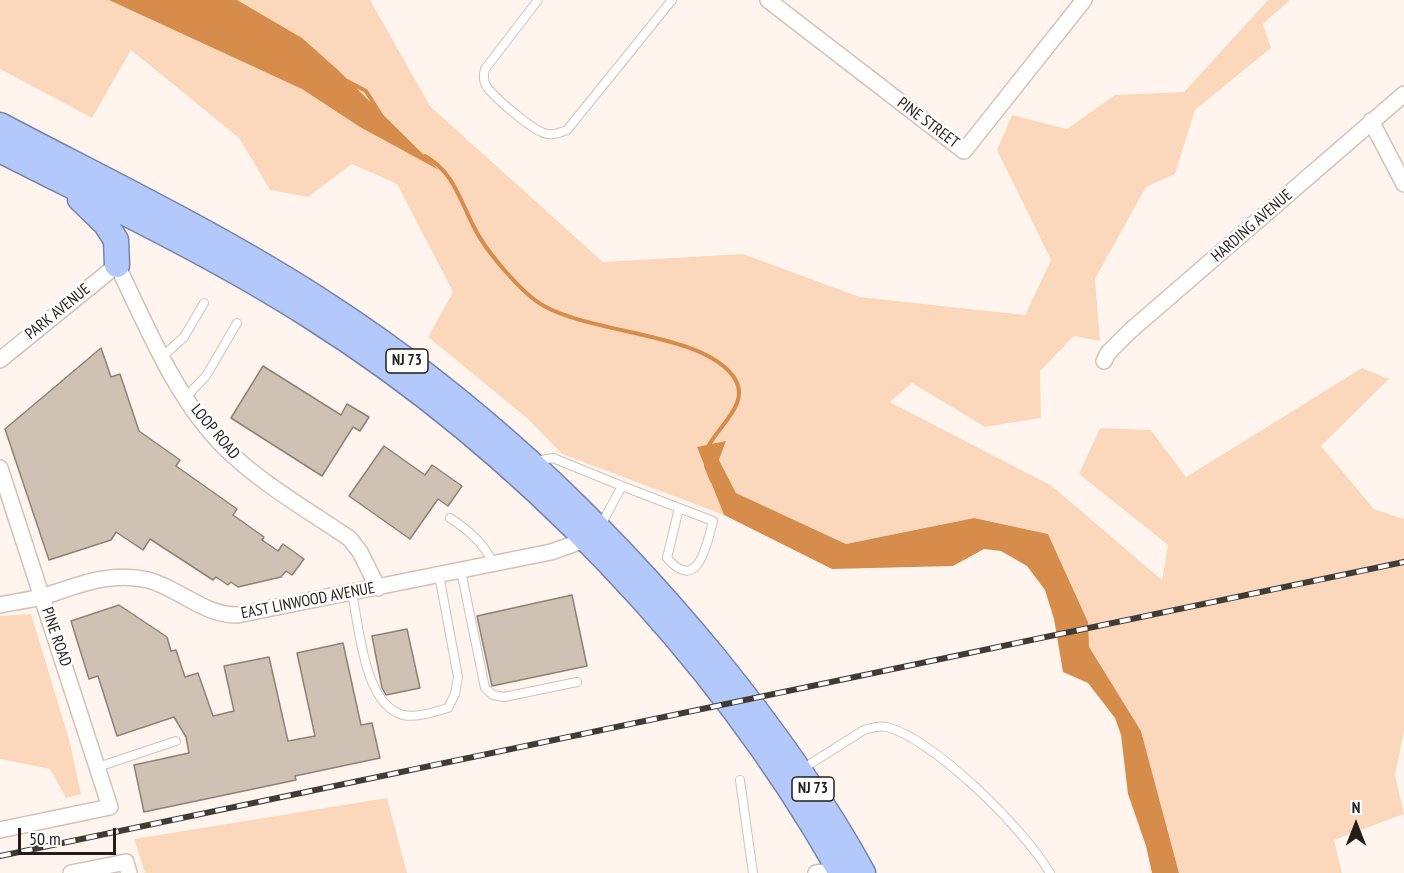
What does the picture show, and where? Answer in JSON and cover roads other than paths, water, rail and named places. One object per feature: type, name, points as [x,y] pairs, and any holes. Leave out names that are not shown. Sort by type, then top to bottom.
[{"type":"highway","name":"NJ 73","points":[[0,125],[202,230],[327,305],[443,388],[531,462],[592,534],[735,713],[786,783],[832,872]]},
{"type":"highway","name":"NJ 73","points":[[0,150],[240,274],[352,344],[465,430],[538,494],[592,534],[684,620],[741,691],[800,770],[863,873]]},
{"type":"highway","points":[[47,174],[85,202],[105,223],[116,240],[117,265]]},
{"type":"street","name":"PINE STREET","points":[[768,0],[964,151],[1084,0]]},
{"type":"street","name":"HARDING AVENUE","points":[[1104,362],[1108,352],[1130,331],[1404,94]]},
{"type":"street","points":[[1371,121],[1404,184]]},
{"type":"street","name":"LOOP ROAD","points":[[117,265],[162,357],[208,429],[240,462],[355,544],[378,588]]},
{"type":"street","name":"PARK AVENUE","points":[[0,360],[117,265]]},
{"type":"street","name":"PINE ROAD","points":[[0,468],[110,807],[0,830]]},
{"type":"street","name":"EAST LINWOOD AVENUE","points":[[0,605],[42,596],[92,580],[130,577],[158,584],[210,610],[237,615],[559,550],[592,534]]},
{"type":"street","points":[[71,873],[127,867]]},
{"type":"lane","points":[[538,0],[485,69],[483,78],[487,88],[526,122],[543,133],[556,134],[567,129],[672,0]]},
{"type":"lane","points":[[162,357],[184,337],[204,303]]},
{"type":"lane","points":[[186,397],[206,376],[237,323]]},
{"type":"lane","points":[[531,462],[553,458],[713,521],[701,562],[694,568],[684,570],[677,568],[667,558],[679,508]]},
{"type":"lane","points":[[592,534],[622,486]]},
{"type":"lane","points":[[450,518],[470,531],[484,545],[494,564]]},
{"type":"lane","points":[[461,571],[485,688],[493,695],[504,696],[577,682]]},
{"type":"lane","points":[[352,593],[371,683],[382,703],[402,715],[428,715],[448,708],[455,694],[458,677],[439,575]]},
{"type":"lane","points":[[800,770],[864,730],[875,726],[884,726],[908,735],[996,807],[1037,851],[1050,873]]},
{"type":"lane","points":[[98,767],[176,741]]},
{"type":"lane","points":[[740,780],[753,873]]},
{"type":"waterway","points":[[347,81],[366,91],[381,115]]},
{"type":"waterway","points":[[425,156],[443,170],[450,179],[480,238],[496,260],[535,300],[565,315],[590,323],[672,342],[697,351],[718,362],[733,376],[738,386],[737,404],[708,447]]},
{"type":"waterway","points":[[706,466],[712,481]]},
{"type":"railway","points":[[0,856],[1404,562]]}]
